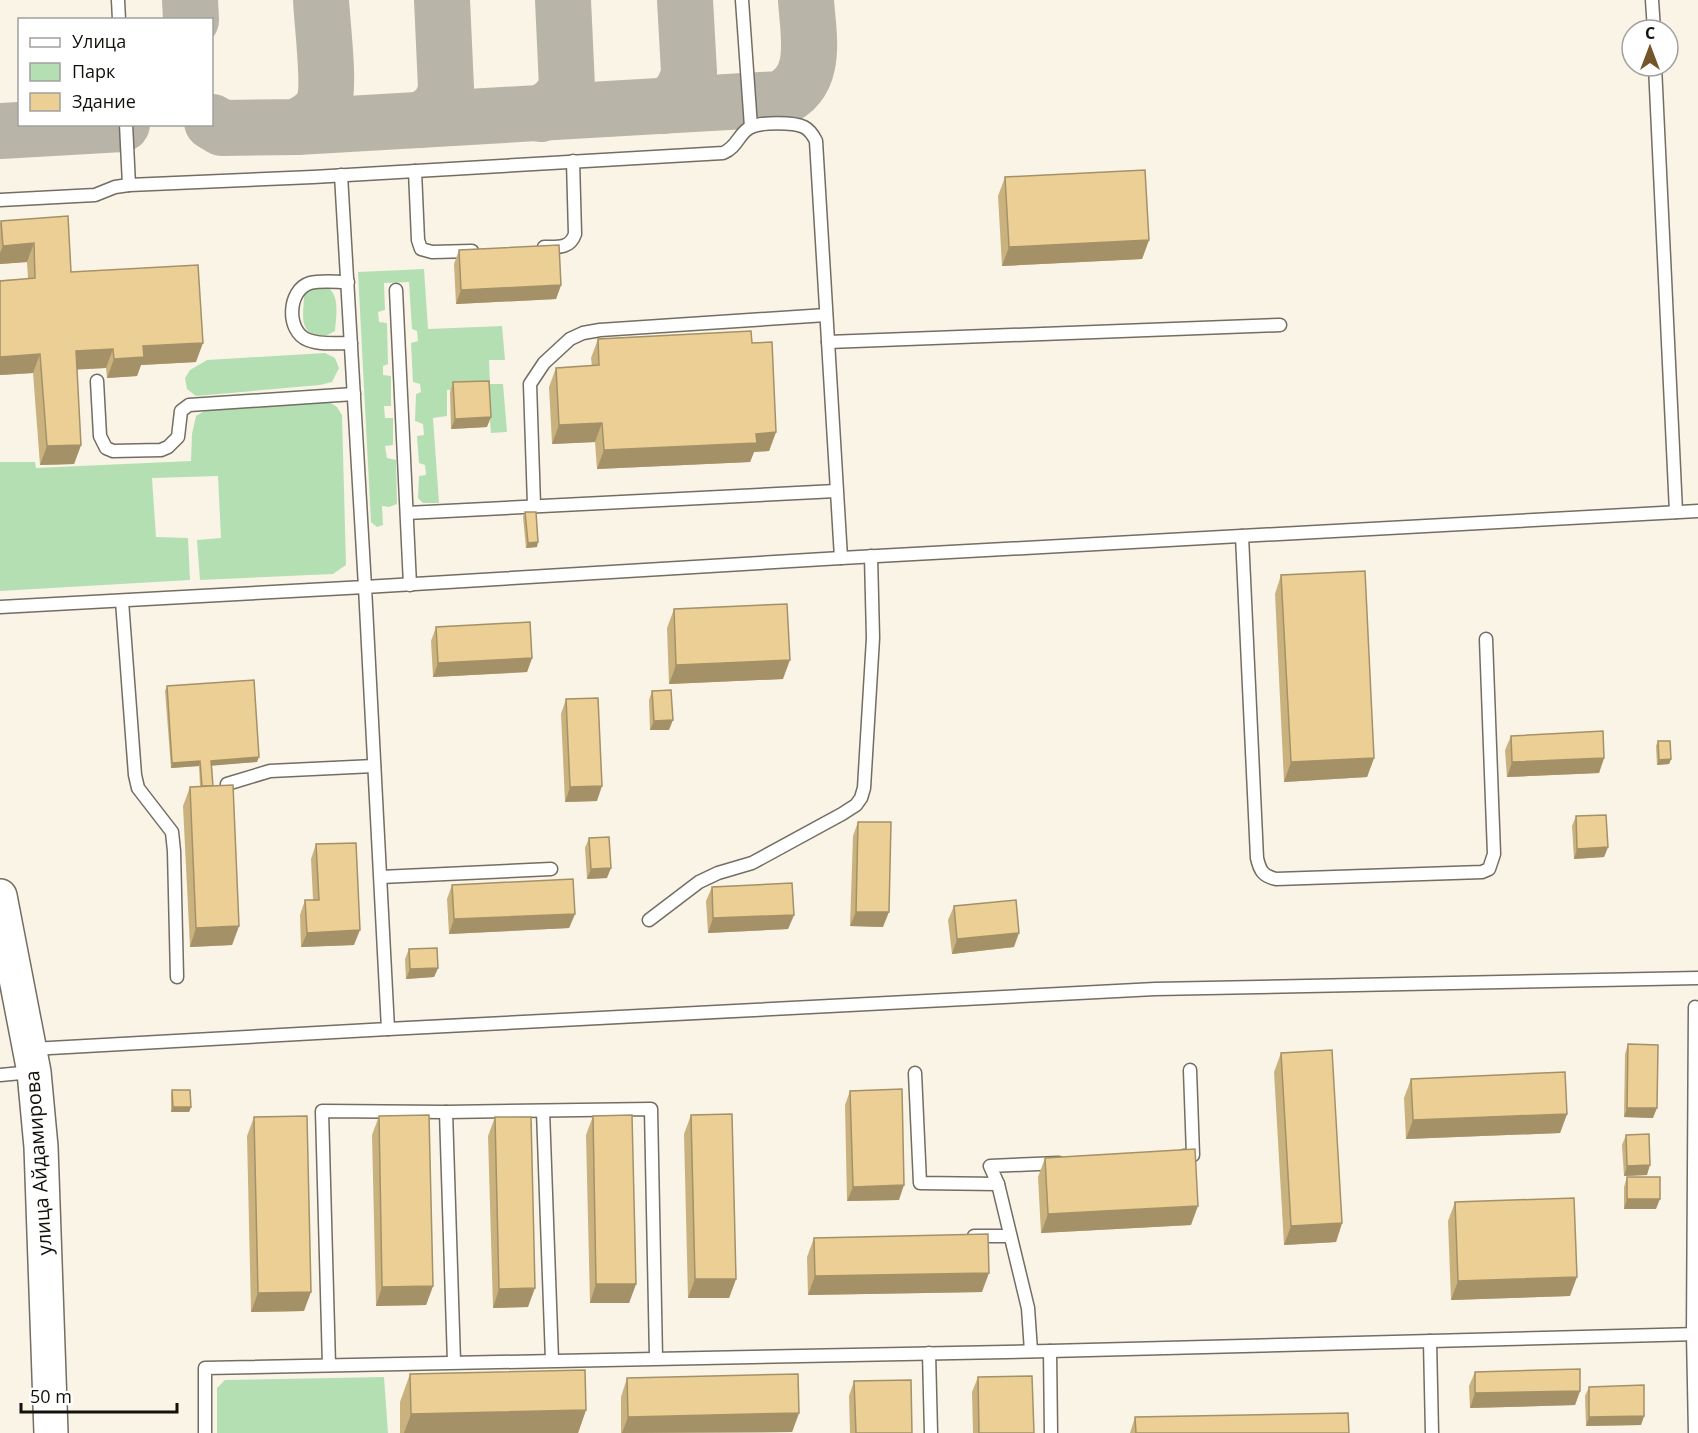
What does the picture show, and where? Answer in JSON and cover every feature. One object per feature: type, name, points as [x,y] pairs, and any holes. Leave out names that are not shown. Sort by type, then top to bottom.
[{"type":"main road","name":"улица Айдамирова","points":[[0,896],[32,1060],[41,1148],[51,1433]]},
{"type":"lane","points":[[118,0],[119,18]]},
{"type":"lane","points":[[742,0],[751,127]]},
{"type":"lane","points":[[1652,0],[1653,18]]},
{"type":"lane","points":[[1656,78],[1676,512]]},
{"type":"lane","points":[[0,200],[95,195],[129,185],[723,153],[733,148],[751,127],[795,124],[805,127],[816,141],[841,558]]},
{"type":"lane","points":[[126,126],[129,185]]},
{"type":"lane","points":[[527,248],[563,246],[570,244],[573,239],[575,234],[573,160]]},
{"type":"lane","points":[[415,171],[418,240],[421,249],[432,252],[480,250]]},
{"type":"lane","points":[[341,175],[388,1029]]},
{"type":"lane","points":[[348,282],[309,283],[299,290],[293,304],[294,325],[297,332],[308,340],[319,343],[351,343]]},
{"type":"lane","points":[[396,290],[410,585]]},
{"type":"lane","points":[[534,505],[530,384],[544,363],[570,339],[583,333],[600,330],[826,315]]},
{"type":"lane","points":[[828,342],[1280,325]]},
{"type":"lane","points":[[97,381],[100,436],[103,444],[109,450],[121,453],[160,450],[168,447],[178,437],[182,411],[189,405],[354,394]]},
{"type":"lane","points":[[407,513],[836,490]]},
{"type":"lane","points":[[0,607],[1698,511]]},
{"type":"lane","points":[[1242,537],[1257,858],[1260,870],[1266,877],[1276,879],[1482,872],[1489,869],[1494,854],[1486,639]]},
{"type":"lane","points":[[649,920],[699,882],[718,873],[752,863],[842,814],[856,805],[861,798],[864,788],[871,694],[873,638],[871,556]]},
{"type":"lane","points":[[122,601],[136,781],[145,798],[172,832],[177,977]]},
{"type":"lane","points":[[227,784],[270,771],[374,766]]},
{"type":"lane","points":[[381,877],[551,869]]},
{"type":"lane","points":[[0,1075],[32,1060],[388,1029],[1155,989],[1698,978]]},
{"type":"lane","points":[[1695,1007],[1695,1433]]},
{"type":"lane","points":[[1169,1157],[1193,1155],[1190,1070]]},
{"type":"lane","points":[[915,1073],[920,1183],[998,1184]]},
{"type":"lane","points":[[329,1365],[322,1111],[651,1109],[656,1358]]},
{"type":"lane","points":[[543,1111],[552,1360]]},
{"type":"lane","points":[[446,1112],[454,1362]]},
{"type":"lane","points":[[1031,1351],[1028,1308],[998,1184],[990,1166],[1074,1162]]},
{"type":"lane","points":[[962,1236],[1009,1236]]},
{"type":"lane","points":[[206,1433],[205,1368],[1050,1351],[1696,1334]]},
{"type":"lane","points":[[1430,1341],[1432,1433]]},
{"type":"lane","points":[[1050,1351],[1051,1433]]},
{"type":"lane","points":[[928,1353],[930,1433]]},
{"type":"green space","points":[[424,269],[428,329],[502,326],[505,360],[489,360],[490,384],[503,384],[507,432],[491,433],[487,387],[447,390],[447,416],[433,418],[439,503],[423,503],[418,498],[419,476],[426,475],[425,465],[419,463],[417,436],[424,435],[423,424],[415,421],[416,394],[421,392],[420,384],[413,382],[411,343],[418,341],[417,331],[412,329],[409,282],[384,283],[385,310],[378,312],[379,322],[387,323],[388,364],[383,366],[383,375],[391,376],[391,406],[384,406],[385,418],[393,418],[393,445],[385,446],[387,458],[396,460],[397,504],[389,507],[382,506],[383,525],[377,527],[371,522],[358,272]]},
{"type":"green space","points":[[311,286],[322,286],[330,290],[335,300],[335,331],[322,338],[309,332],[305,327],[304,294]]},
{"type":"green space","points":[[325,353],[335,358],[339,368],[332,382],[196,396],[187,389],[185,378],[190,370],[207,360]]},
{"type":"green space","points":[[326,400],[337,407],[342,415],[346,565],[333,574],[200,580],[197,540],[221,538],[218,476],[152,478],[156,537],[188,538],[190,580],[0,591],[0,462],[35,462],[36,468],[191,461],[192,434],[196,416],[210,408]]},
{"type":"green space","points":[[384,1377],[388,1433],[217,1433],[217,1388],[225,1380]]},
{"type":"building","points":[[1145,170],[1149,240],[1009,247],[1005,177]]},
{"type":"building","points":[[68,216],[71,272],[198,265],[203,343],[143,346],[144,357],[114,359],[113,349],[76,351],[81,445],[47,446],[40,354],[0,357],[0,281],[35,278],[34,243],[3,246],[1,221]]},
{"type":"building","points":[[559,245],[561,285],[461,290],[459,250]]},
{"type":"building","points":[[751,331],[752,343],[772,342],[776,432],[756,434],[757,443],[604,450],[602,423],[559,425],[556,368],[599,365],[598,339]]},
{"type":"building","points":[[489,381],[491,417],[455,419],[453,382]]},
{"type":"building","points":[[525,512],[536,512],[538,542],[528,543]]},
{"type":"building","points":[[1365,571],[1374,758],[1291,762],[1281,575]]},
{"type":"building","points":[[787,604],[790,660],[676,665],[674,609]]},
{"type":"building","points":[[530,622],[532,658],[438,663],[436,627]]},
{"type":"building","points":[[254,680],[259,757],[211,761],[213,786],[202,786],[200,761],[172,763],[167,686]]},
{"type":"building","points":[[671,690],[673,720],[654,721],[652,691]]},
{"type":"building","points":[[598,698],[602,786],[570,787],[566,699]]},
{"type":"building","points":[[1603,731],[1604,758],[1512,762],[1511,736]]},
{"type":"building","points":[[1658,741],[1670,741],[1671,759],[1659,760]]},
{"type":"building","points":[[233,785],[239,926],[196,928],[190,787]]},
{"type":"building","points":[[1606,815],[1608,847],[1577,849],[1576,816]]},
{"type":"building","points":[[858,822],[891,822],[889,912],[856,912]]},
{"type":"building","points":[[609,837],[611,868],[591,869],[589,838]]},
{"type":"building","points":[[356,843],[360,930],[307,933],[305,900],[319,900],[316,844]]},
{"type":"building","points":[[573,879],[575,914],[454,919],[452,885]]},
{"type":"building","points":[[792,883],[794,915],[713,918],[712,887]]},
{"type":"building","points":[[1016,900],[1019,933],[957,939],[954,906]]},
{"type":"building","points":[[437,948],[438,968],[410,969],[409,949]]},
{"type":"building","points":[[1628,1044],[1658,1045],[1657,1108],[1627,1108]]},
{"type":"building","points":[[1332,1050],[1342,1223],[1291,1226],[1281,1053]]},
{"type":"building","points":[[1565,1072],[1567,1114],[1413,1120],[1411,1079]]},
{"type":"building","points":[[902,1089],[904,1185],[853,1187],[850,1091]]},
{"type":"building","points":[[172,1090],[190,1090],[191,1107],[173,1107]]},
{"type":"building","points":[[732,1114],[736,1279],[695,1279],[691,1115]]},
{"type":"building","points":[[429,1115],[433,1286],[382,1287],[379,1116]]},
{"type":"building","points":[[632,1115],[636,1284],[596,1284],[593,1116]]},
{"type":"building","points":[[307,1116],[311,1292],[258,1293],[254,1117]]},
{"type":"building","points":[[495,1117],[531,1117],[535,1288],[499,1289]]},
{"type":"building","points":[[1649,1134],[1650,1165],[1627,1166],[1626,1135]]},
{"type":"building","points":[[1195,1149],[1198,1206],[1048,1214],[1045,1158]]},
{"type":"building","points":[[1627,1177],[1660,1177],[1660,1199],[1627,1199]]},
{"type":"building","points":[[1574,1198],[1577,1277],[1458,1281],[1455,1202]]},
{"type":"building","points":[[988,1234],[989,1273],[815,1276],[814,1238]]},
{"type":"building","points":[[1580,1369],[1580,1391],[1475,1393],[1475,1372]]},
{"type":"building","points":[[585,1370],[586,1410],[411,1414],[410,1374]]},
{"type":"building","points":[[798,1374],[799,1413],[628,1417],[627,1378]]},
{"type":"building","points":[[1032,1376],[1034,1433],[979,1433],[978,1377]]},
{"type":"building","points":[[911,1380],[912,1433],[856,1433],[854,1381]]},
{"type":"building","points":[[1644,1385],[1644,1416],[1589,1417],[1589,1387]]},
{"type":"building","points":[[1348,1413],[1349,1433],[1136,1433],[1135,1417]]},
{"type":"taxiway","points":[[190,0],[191,18]]},
{"type":"taxiway","points":[[297,127],[320,111],[326,94],[321,0]]},
{"type":"taxiway","points":[[421,120],[438,107],[446,88],[442,0]]},
{"type":"taxiway","points":[[541,114],[557,102],[567,87],[563,0]]},
{"type":"taxiway","points":[[664,106],[681,92],[689,72],[685,0]]},
{"type":"taxiway","points":[[213,123],[222,128],[297,127],[779,99],[792,91],[801,81],[806,69],[809,56],[806,0]]},
{"type":"taxiway","points":[[0,131],[87,126]]}]
